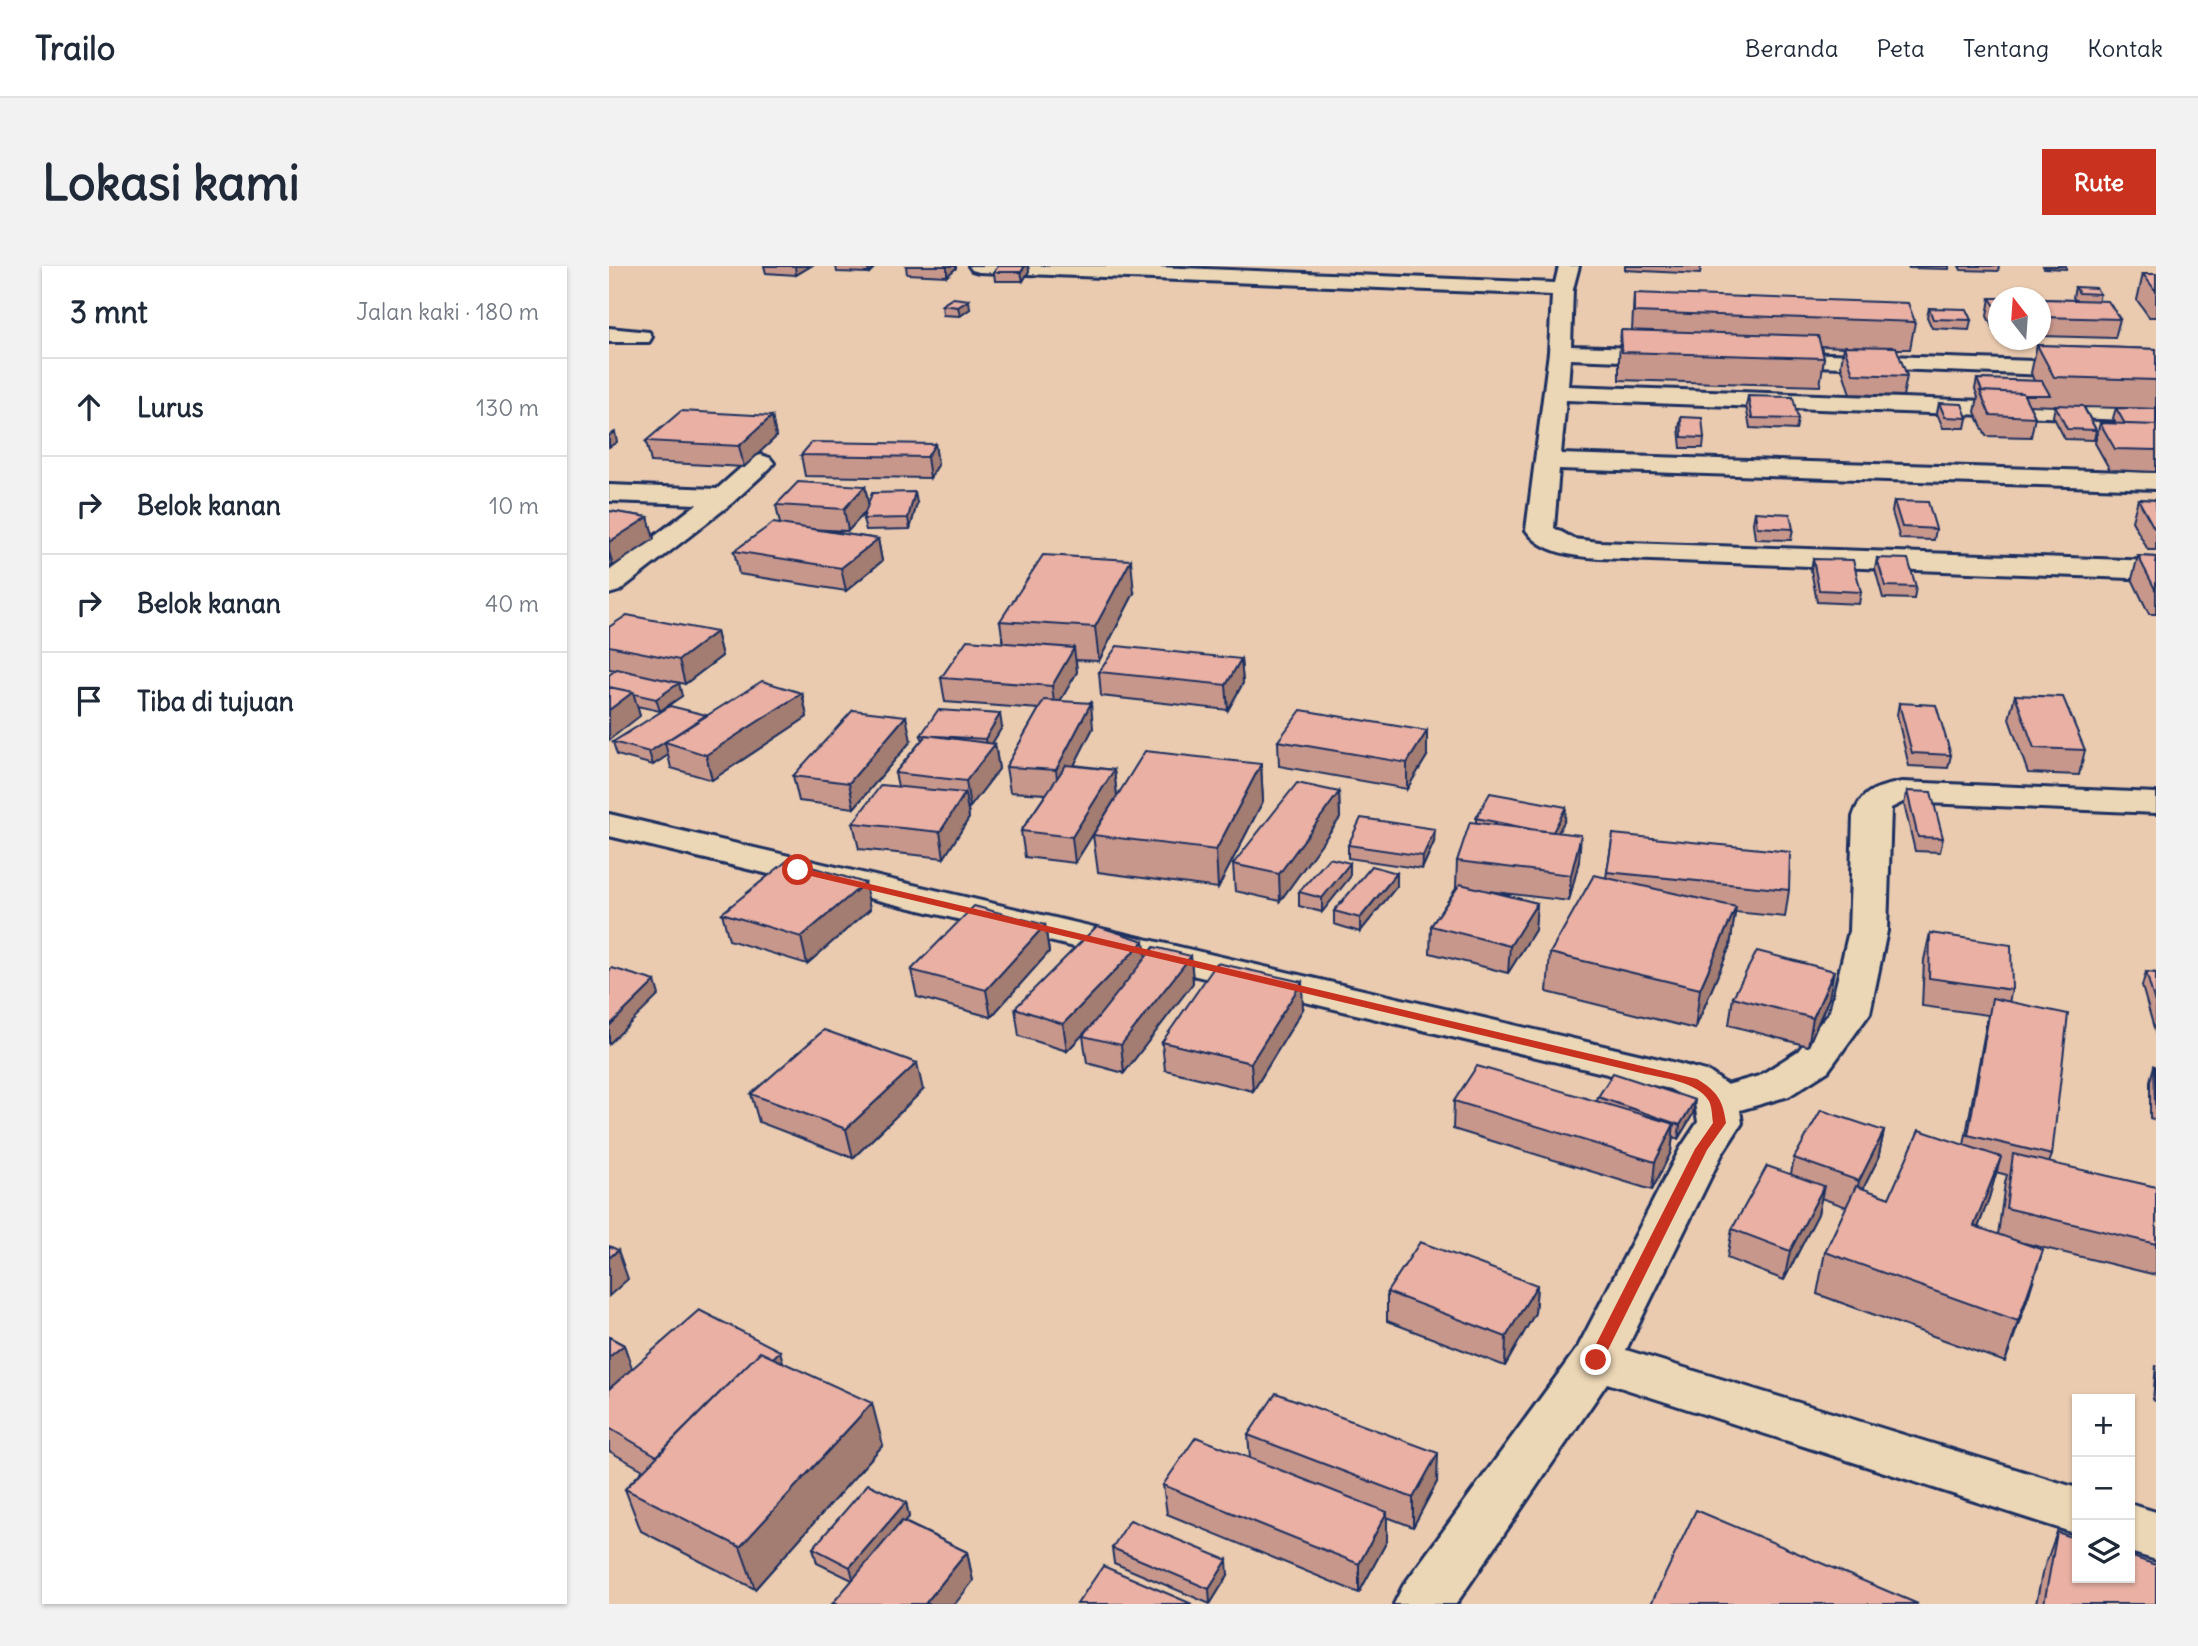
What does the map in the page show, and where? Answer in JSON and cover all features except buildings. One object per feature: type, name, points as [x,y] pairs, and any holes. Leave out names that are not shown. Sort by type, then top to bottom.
[{"type":"street","points":[[979,266],[1566,277],[1540,530],[1551,541],[1572,548],[2156,570]]},
{"type":"street","points":[[609,335],[641,337]]},
{"type":"street","points":[[1560,352],[1698,356]]},
{"type":"street","points":[[1753,359],[2156,372]]},
{"type":"street","points":[[1555,393],[2156,414]]},
{"type":"street","points":[[1547,461],[2156,481]]},
{"type":"street","points":[[609,585],[723,498],[761,463]]},
{"type":"street","points":[[609,492],[723,498]]},
{"type":"street","points":[[1717,1102],[1775,1086],[1813,1061],[1850,1013],[1868,931],[1871,817],[1875,803],[1902,792],[2156,803]]},
{"type":"street","points":[[609,825],[1667,1075],[1692,1082],[1708,1091],[1717,1102],[1720,1123],[1702,1149],[1596,1360],[1423,1604]]},
{"type":"street","points":[[1596,1360],[2072,1509]]},
{"type":"street","points":[[2135,1530],[2156,1536]]},
{"type":"route","points":[[798,870],[1641,1069],[1692,1082],[1708,1091],[1717,1102],[1720,1123],[1702,1149],[1596,1360]]}]
